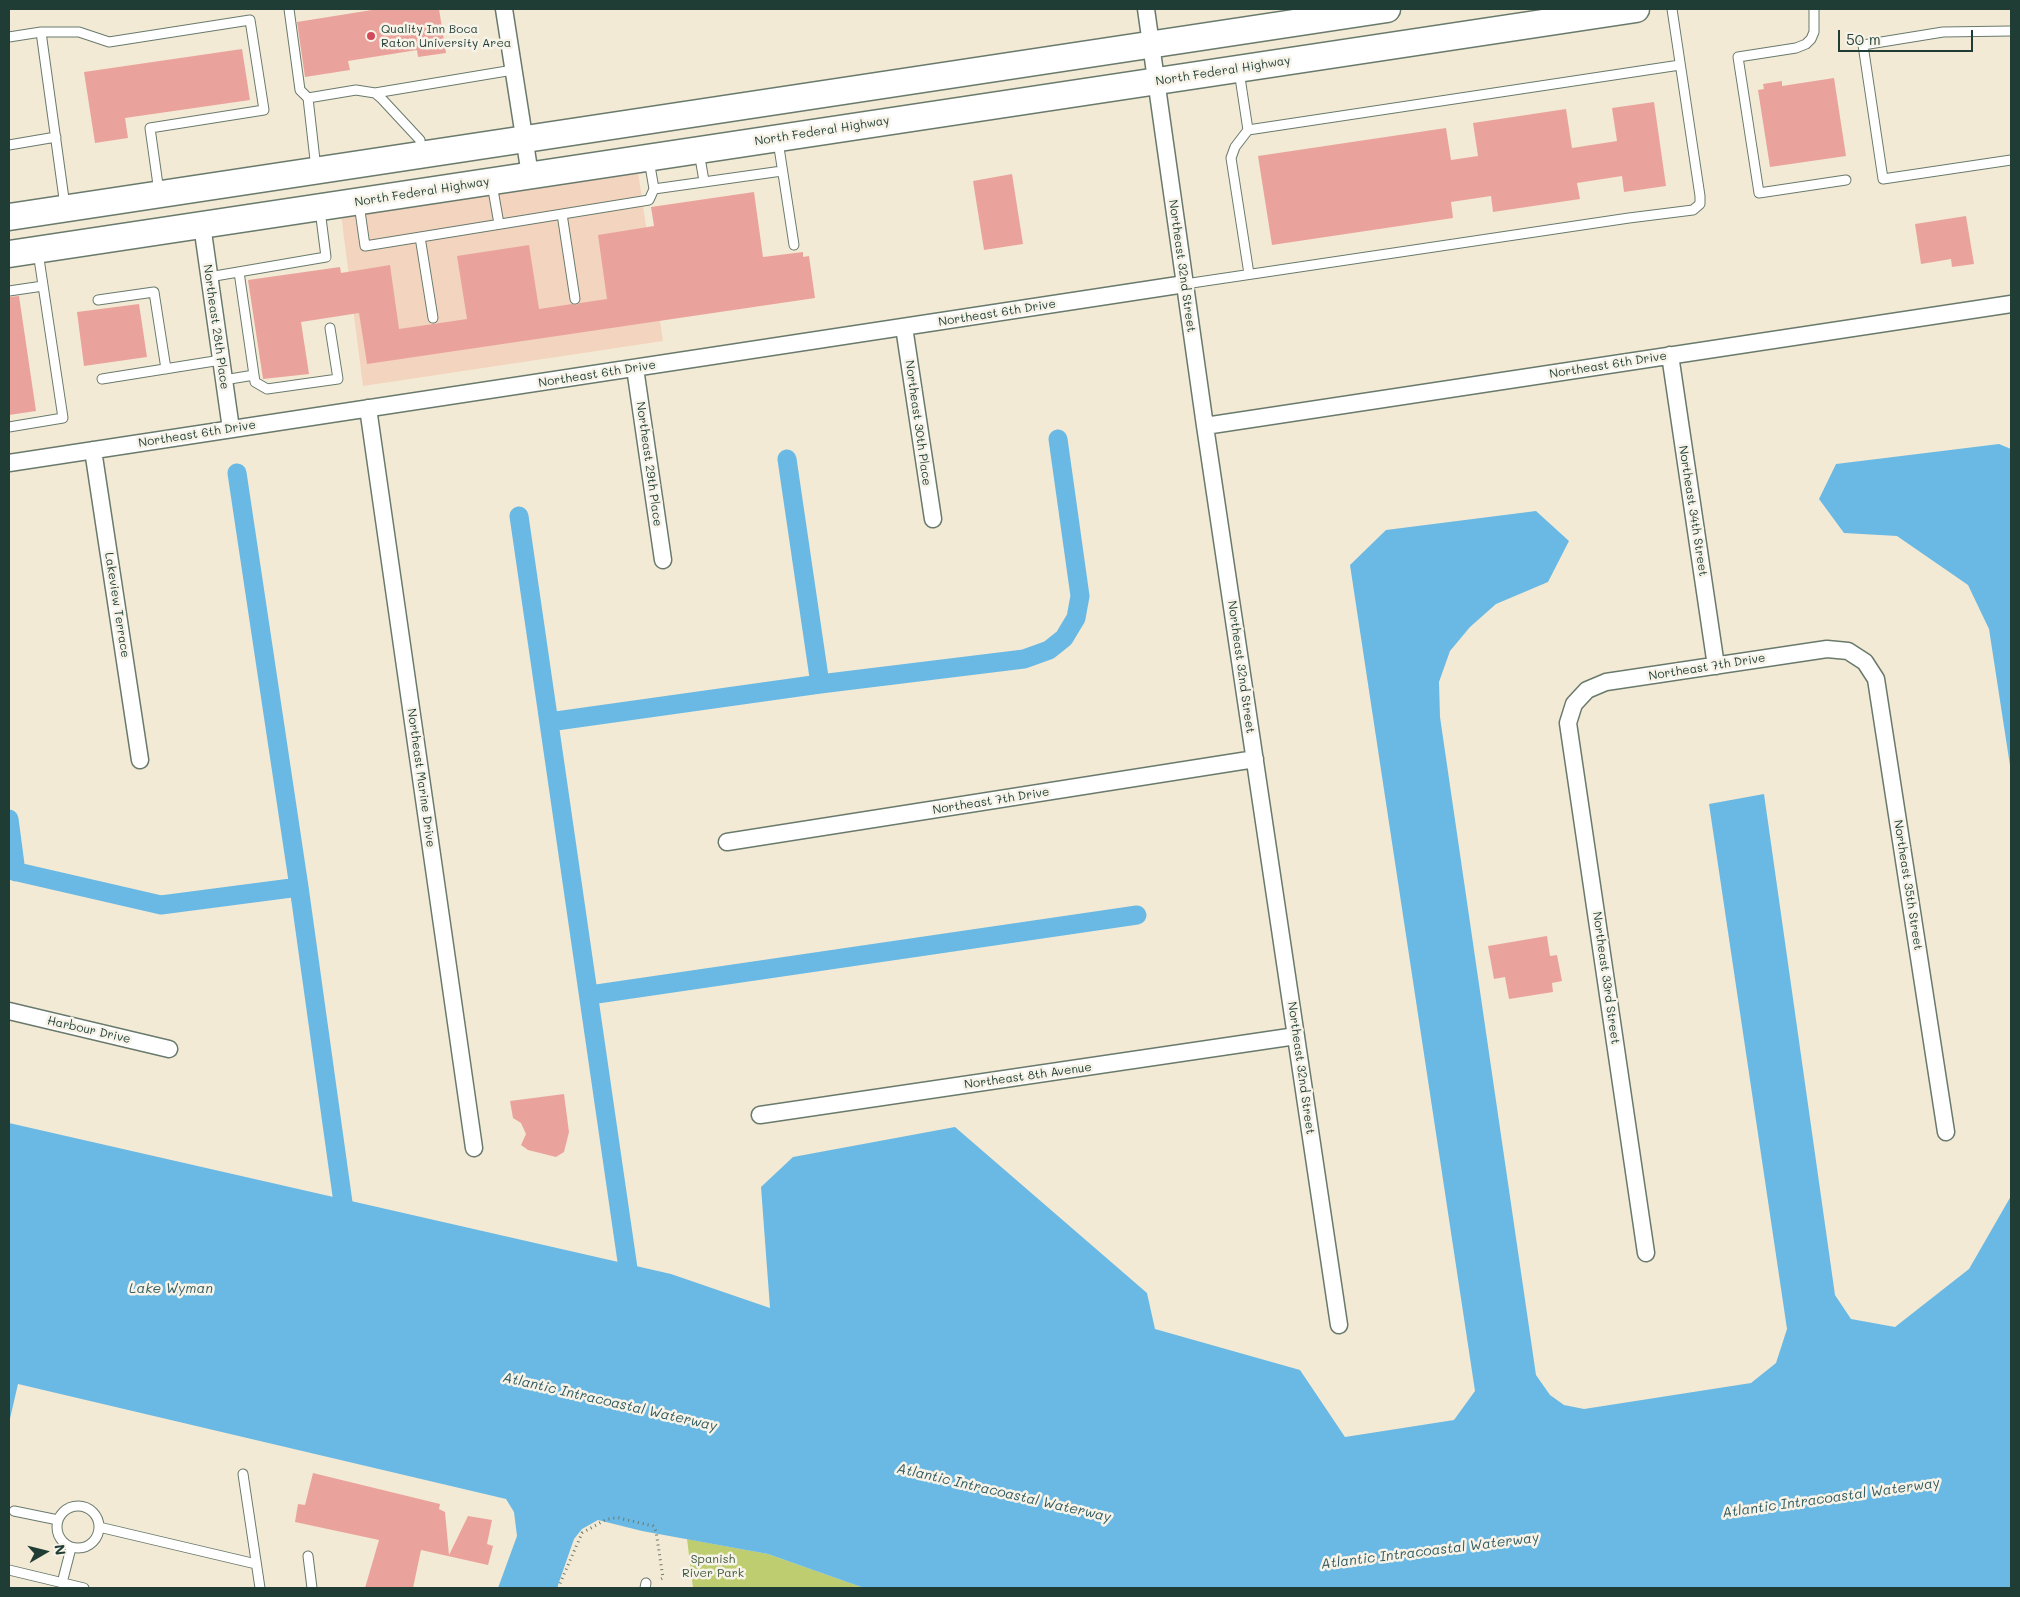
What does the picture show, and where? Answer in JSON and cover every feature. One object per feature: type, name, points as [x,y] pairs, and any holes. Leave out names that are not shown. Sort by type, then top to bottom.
[{"type":"main road","points":[[9,218],[1151,44],[1275,21],[1387,9]]},
{"type":"main road","name":"North Federal Highway","points":[[9,254],[1636,9]]},
{"type":"street","points":[[504,9],[530,175]]},
{"type":"street","name":"Northeast 32nd Street","points":[[1146,9],[1205,426],[1339,1325]]},
{"type":"street","name":"Northeast 28th Place","points":[[202,225],[231,429]]},
{"type":"street","name":"Northeast 6th Drive","points":[[9,463],[1185,284]]},
{"type":"street","name":"Northeast 6th Drive","points":[[1205,426],[2011,304]]},
{"type":"street","name":"Northeast 30th Place","points":[[904,327],[933,519]]},
{"type":"street","name":"Northeast 34th Street","points":[[1670,356],[1716,666]]},
{"type":"street","name":"Northeast 29th Place","points":[[635,368],[663,560]]},
{"type":"street","name":"Northeast Marine Drive","points":[[368,408],[474,1148]]},
{"type":"street","name":"Lakeview Terrace","points":[[93,450],[140,760]]},
{"type":"street","name":"Northeast 7th Drive","points":[[1574,704],[1587,690],[1606,682],[1827,649],[1848,651]]},
{"type":"street","name":"Northeast 35th Street","points":[[1848,651],[1865,662],[1876,679],[1946,1132]]},
{"type":"street","name":"Northeast 33rd Street","points":[[1574,704],[1568,723],[1646,1253]]},
{"type":"street","name":"Northeast 7th Drive","points":[[727,842],[1255,759]]},
{"type":"street","name":"Harbour Drive","points":[[9,1011],[169,1049]]},
{"type":"street","name":"Northeast 8th Avenue","points":[[760,1115],[1296,1036]]},
{"type":"lane","points":[[289,9],[300,90],[308,98],[316,172]]},
{"type":"lane","points":[[1185,284],[1620,219],[1693,210],[1700,204],[1700,196],[1672,9]]},
{"type":"lane","points":[[1814,9],[1814,32],[1806,44],[1796,48],[1738,57],[1759,193],[1846,180]]},
{"type":"lane","points":[[9,37],[42,32],[79,32],[109,42],[250,20],[264,110],[150,128],[160,195]]},
{"type":"lane","points":[[2011,30],[1943,32],[1864,45],[1883,179],[2011,160]]},
{"type":"lane","points":[[42,32],[66,209]]},
{"type":"lane","points":[[1248,274],[1231,158],[1235,147],[1248,130],[1680,65]]},
{"type":"lane","points":[[1239,69],[1248,130]]},
{"type":"lane","points":[[308,98],[356,90],[375,93],[513,70]]},
{"type":"lane","points":[[375,93],[420,140],[421,156]]},
{"type":"lane","points":[[9,145],[56,137]]},
{"type":"lane","points":[[777,138],[794,245]]},
{"type":"lane","points":[[699,150],[704,181]]},
{"type":"lane","points":[[358,201],[365,246],[649,200],[654,189],[648,158]]},
{"type":"lane","points":[[654,189],[782,171]]},
{"type":"lane","points":[[492,181],[499,224]]},
{"type":"lane","points":[[209,277],[326,257],[319,207]]},
{"type":"lane","points":[[562,214],[575,299]]},
{"type":"lane","points":[[420,237],[433,318]]},
{"type":"lane","points":[[9,427],[63,418],[37,250]]},
{"type":"lane","points":[[239,272],[255,382],[266,389],[338,378],[330,328]]},
{"type":"lane","points":[[9,292],[43,286]]},
{"type":"lane","points":[[98,300],[154,292],[166,369]]},
{"type":"lane","points":[[102,379],[221,360]]},
{"type":"lane","points":[[224,380],[254,375]]},
{"type":"lane","points":[[243,1474],[260,1588]]},
{"type":"lane","points":[[81,1506],[93,1513],[97,1518],[99,1527],[96,1538],[86,1547],[71,1548],[60,1539],[57,1532],[58,1520],[63,1512],[68,1508],[81,1506]]},
{"type":"lane","points":[[14,1511],[58,1520]]},
{"type":"lane","points":[[99,1527],[256,1564]]},
{"type":"lane","points":[[62,1583],[71,1548]]},
{"type":"lane","points":[[308,1556],[312,1588]]},
{"type":"lane","points":[[9,1570],[84,1588]]},
{"type":"path","points":[[558,1588],[582,1533],[605,1520],[613,1518],[653,1526],[656,1530],[663,1578],[645,1586]]},
{"type":"shaded area","points":[[638,172],[663,341],[363,386],[341,214]]},
{"type":"green space","name":"Spanish River Park","points":[[687,1539],[768,1554],[864,1588],[693,1588]]},
{"type":"water","points":[[1999,444],[2011,449],[2011,772],[1989,629],[1968,585],[1897,536],[1844,533],[1819,499],[1836,464]]},
{"type":"water","points":[[1536,511],[1569,541],[1548,582],[1496,604],[1470,627],[1450,651],[1439,682],[1440,717],[1536,1375],[1550,1395],[1564,1405],[1584,1409],[1751,1383],[1776,1363],[1787,1329],[1709,804],[1764,794],[1835,1295],[1851,1319],[1895,1327],[1969,1269],[2011,1196],[2011,1588],[864,1588],[768,1554],[642,1531],[598,1520],[582,1529],[574,1539],[557,1588],[498,1588],[517,1536],[514,1512],[506,1499],[18,1384],[9,1423],[9,1123],[671,1274],[770,1308],[761,1187],[793,1157],[955,1127],[1147,1293],[1155,1329],[1300,1370],[1345,1437],[1454,1420],[1475,1391],[1350,565],[1386,530]]},
{"type":"building","name":"Quality Inn Boca Raton University Area","points":[[378,9],[439,9],[446,53],[418,57],[417,50],[348,61],[350,70],[305,77],[297,22]]},
{"type":"building","points":[[242,49],[250,100],[125,118],[128,138],[95,143],[84,72]]},
{"type":"building","points":[[1834,78],[1846,156],[1770,167],[1758,90],[1764,89],[1763,84],[1782,81],[1782,86]]},
{"type":"building","points":[[1654,102],[1666,186],[1624,192],[1622,176],[1577,183],[1580,199],[1493,212],[1491,196],[1451,202],[1453,218],[1272,245],[1258,156],[1446,128],[1451,160],[1478,156],[1473,123],[1566,109],[1572,148],[1617,141],[1612,108]]},
{"type":"building","points":[[1012,174],[1023,244],[984,250],[973,181]]},
{"type":"building","points":[[754,192],[763,257],[803,252],[803,257],[809,256],[815,298],[367,364],[359,313],[301,322],[309,374],[263,379],[248,280],[340,267],[341,273],[390,265],[399,329],[467,319],[457,256],[529,245],[539,309],[576,305],[607,299],[598,235],[654,226],[651,207]]},
{"type":"building","points":[[1966,216],[1974,264],[1952,267],[1951,259],[1921,264],[1915,224]]},
{"type":"building","points":[[19,296],[36,411],[9,415],[9,297]]},
{"type":"building","points":[[139,304],[147,357],[84,366],[77,312]]},
{"type":"building","points":[[1547,936],[1550,956],[1557,955],[1562,981],[1552,983],[1553,992],[1509,999],[1505,977],[1494,979],[1488,946]]},
{"type":"building","points":[[564,1094],[569,1132],[564,1152],[556,1157],[528,1150],[521,1145],[526,1134],[521,1123],[513,1118],[510,1101]]},
{"type":"building","points":[[313,1473],[440,1504],[439,1509],[445,1512],[449,1555],[468,1516],[492,1520],[487,1544],[493,1546],[488,1565],[421,1550],[413,1588],[365,1588],[379,1540],[295,1522],[298,1504],[305,1505]]},
{"type":"waterway","points":[[549,722],[820,684],[1024,659],[1049,650],[1064,638],[1076,618],[1080,596],[1058,439]]},
{"type":"waterway","points":[[787,459],[820,684]]},
{"type":"waterway","points":[[237,473],[299,887],[346,1224]]},
{"type":"waterway","points":[[519,516],[631,1289]]},
{"type":"waterway","points":[[9,819],[16,872]]},
{"type":"waterway","points":[[9,870],[161,905],[299,887]]},
{"type":"waterway","points":[[590,995],[1137,915]]},
{"type":"place","name":"Quality Inn Boca Raton University Area","points":[[371,36]]},
{"type":"water label","name":"Lake Wyman","points":[[171,1289]]},
{"type":"water label","name":"Atlantic Intracoastal Waterway","points":[[610,1402]]},
{"type":"water label","name":"Atlantic Intracoastal Waterway","points":[[1004,1493]]},
{"type":"water label","name":"Atlantic Intracoastal Waterway","points":[[1831,1498]]},
{"type":"water label","name":"Atlantic Intracoastal Waterway","points":[[1430,1551]]}]
